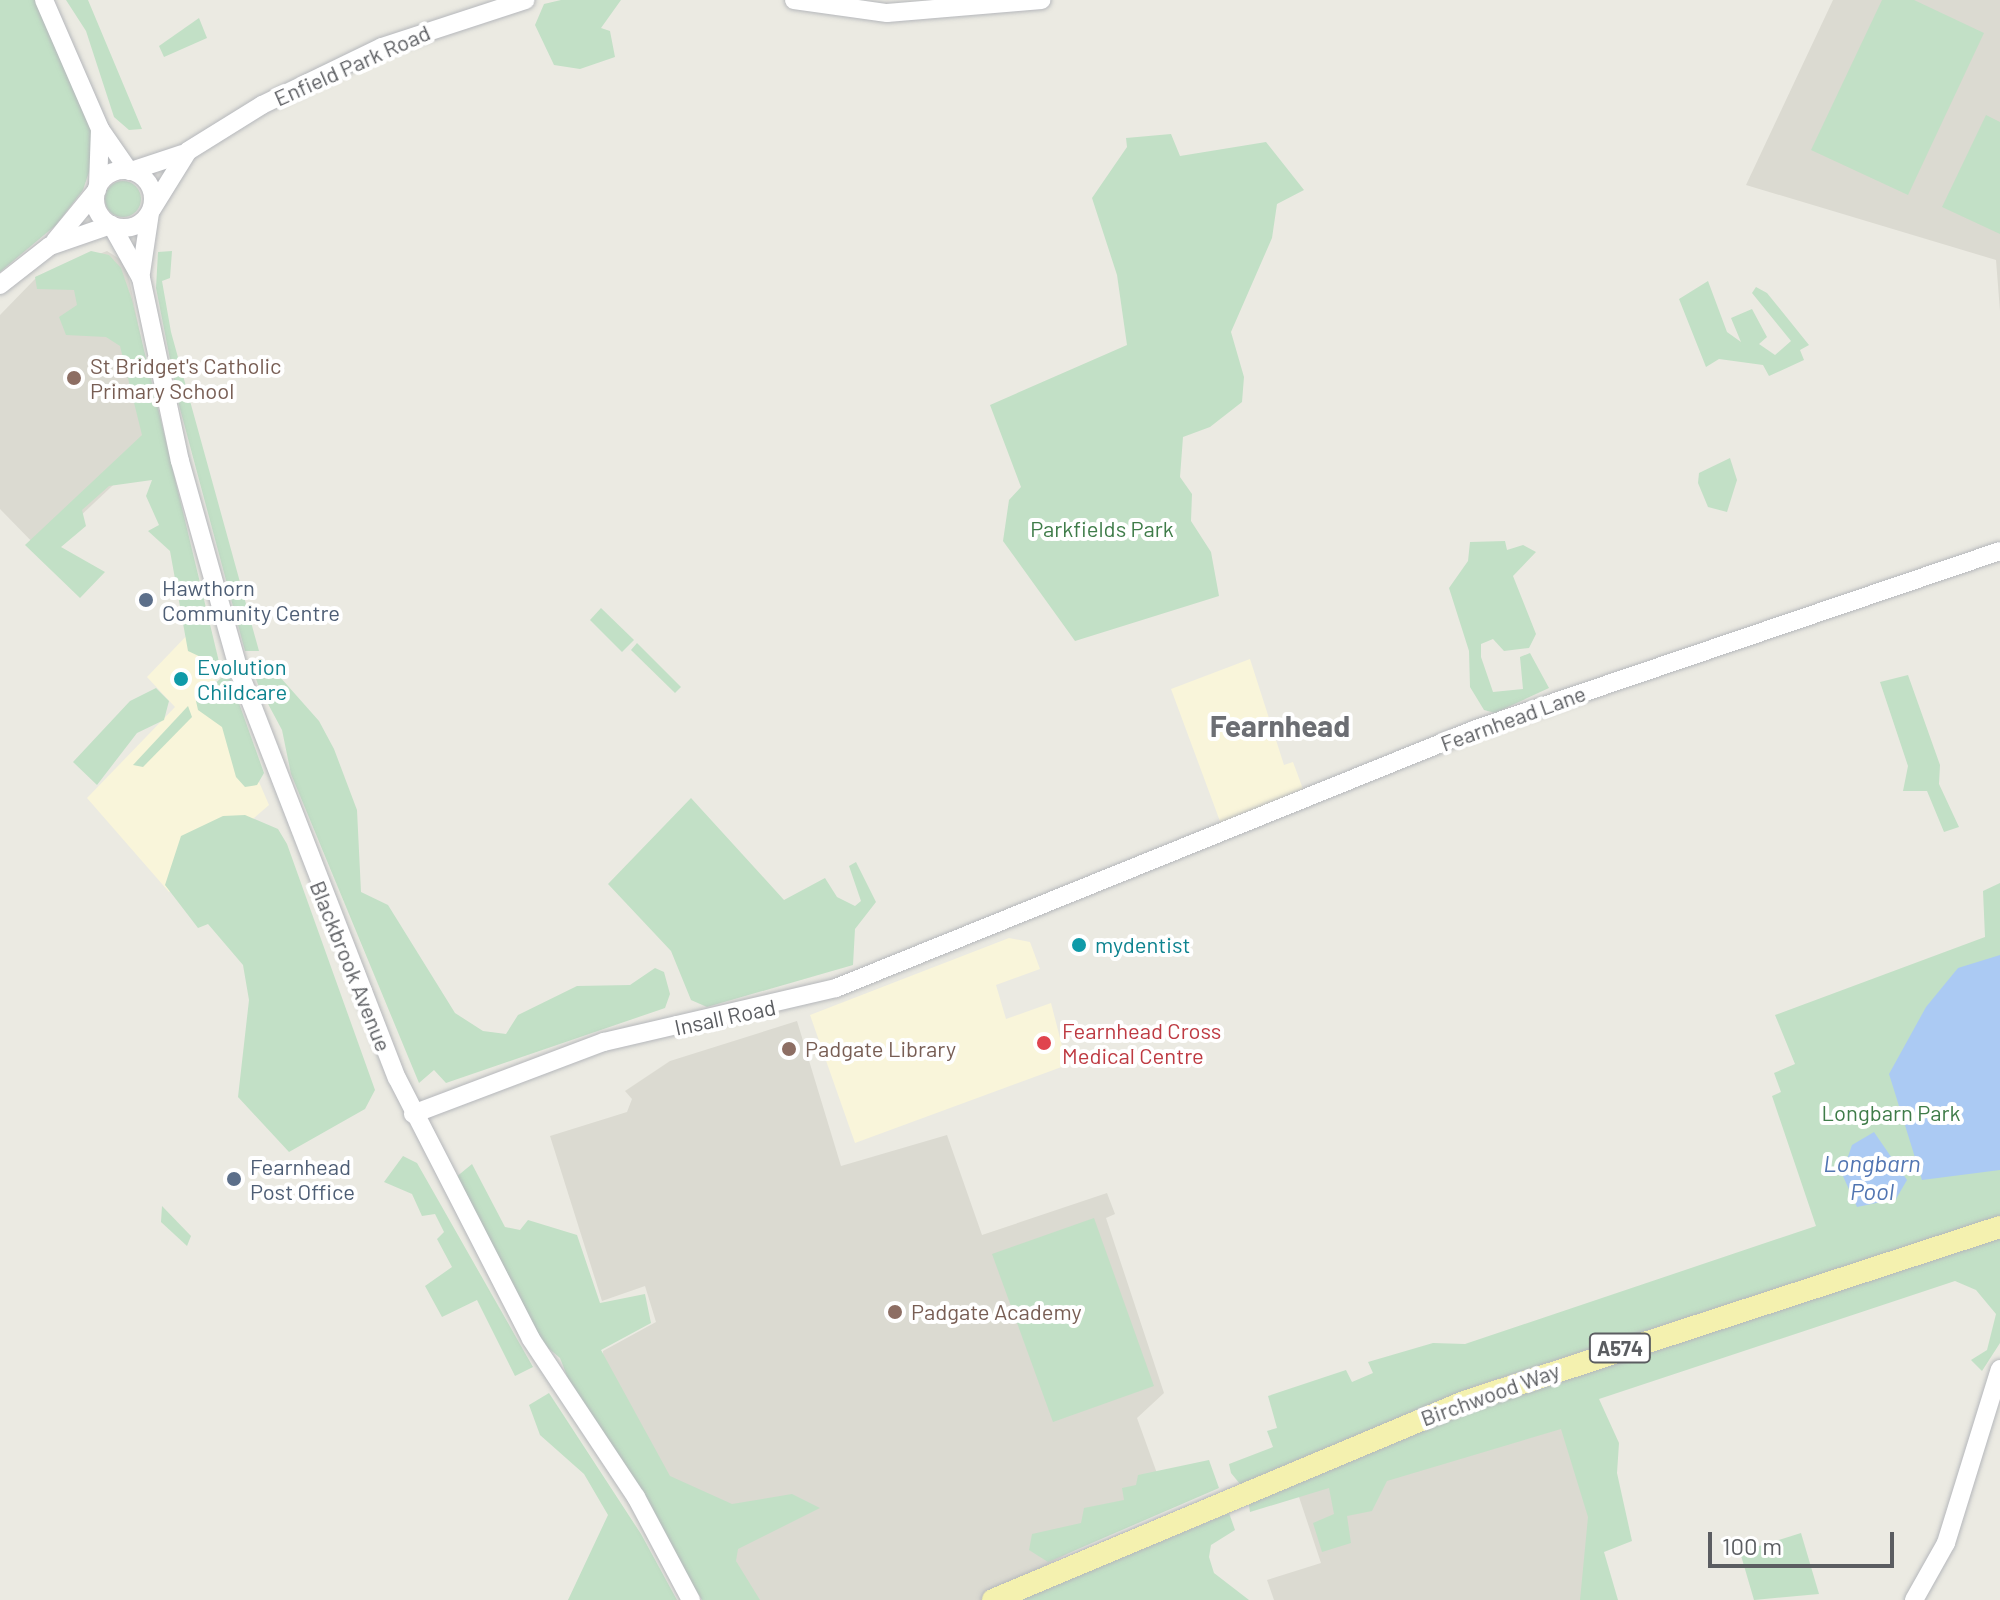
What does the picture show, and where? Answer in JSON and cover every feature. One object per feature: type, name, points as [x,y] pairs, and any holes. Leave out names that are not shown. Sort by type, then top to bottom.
[{"type":"main road","name":"Birchwood Way","points":[[993,1600],[1212,1504],[1521,1381],[2000,1227]]},
{"type":"street","points":[[44,0],[100,129],[130,171],[149,185],[151,211],[134,227],[111,225],[50,246]]},
{"type":"street","name":"Enfield Park Road","points":[[130,171],[188,151],[340,65],[526,0]]},
{"type":"street","points":[[794,0],[912,13],[1041,0]]},
{"type":"street","points":[[100,129],[99,213],[111,225]]},
{"type":"street","name":"Enfield Park Road","points":[[151,211],[188,151]]},
{"type":"street","points":[[0,285],[50,246],[113,173],[130,171]]},
{"type":"street","name":"Blackbrook Avenue","points":[[141,278],[151,211]]},
{"type":"street","name":"Blackbrook Avenue","points":[[111,225],[141,278],[180,461],[240,674],[413,1114],[531,1339],[636,1497],[691,1600]]},
{"type":"street","name":"Fearnhead Lane","points":[[1034,910],[1476,729],[2000,551]]},
{"type":"street","name":"Insall Road","points":[[413,1114],[604,1042],[796,1002],[1034,910]]},
{"type":"street","points":[[1914,1600],[1946,1543],[2000,1369]]},
{"type":"shaded area","points":[[1833,0],[2000,0],[2000,311],[1996,260],[1746,185]]},
{"type":"shaded area","name":"St Bridget's Catholic Primary School","points":[[107,251],[126,263],[161,440],[42,552],[0,509],[0,315],[35,279]]},
{"type":"shaded area","points":[[193,629],[269,805],[169,892],[87,798],[175,707],[147,677]]},
{"type":"shaded area","points":[[1250,659],[1284,765],[1293,762],[1303,789],[1221,824],[1171,689]]},
{"type":"shaded area","points":[[1009,938],[1030,942],[1040,969],[996,985],[1006,1019],[1051,1003],[1067,1065],[855,1143],[810,1015]]},
{"type":"shaded area","name":"Padgate Academy","points":[[797,1021],[841,1166],[947,1135],[982,1235],[1107,1193],[1115,1214],[1106,1218],[1164,1393],[1137,1418],[1167,1501],[981,1600],[710,1600],[606,1427],[603,1351],[656,1322],[645,1286],[602,1301],[550,1136],[627,1112],[632,1099],[625,1091],[670,1061]]},
{"type":"shaded area","points":[[1563,1422],[1614,1600],[1274,1600],[1267,1580],[1321,1563],[1297,1491]]},
{"type":"green space","points":[[0,0],[35,0],[91,125],[94,157],[83,190],[56,225],[0,272]]},
{"type":"green space","points":[[66,0],[88,0],[142,129],[129,130],[114,117],[86,31]]},
{"type":"green space","points":[[561,0],[621,0],[601,28],[610,31],[615,57],[580,69],[554,65],[535,25],[544,4]]},
{"type":"green space","points":[[1882,0],[1914,0],[1984,33],[1908,195],[1811,150]]},
{"type":"green space","points":[[199,18],[207,38],[164,57],[159,46]]},
{"type":"green space","points":[[1986,115],[2000,122],[2000,234],[1942,207]]},
{"type":"green space","name":"Parkfields Park","points":[[1171,134],[1180,156],[1266,142],[1304,190],[1277,204],[1272,238],[1231,332],[1244,377],[1242,402],[1210,427],[1183,437],[1180,477],[1192,494],[1191,521],[1211,552],[1219,596],[1075,641],[1003,541],[1009,500],[1021,487],[990,405],[1127,345],[1117,275],[1092,198],[1127,147],[1126,138]]},
{"type":"green space","points":[[123,181],[136,186],[141,199],[136,212],[123,217],[110,212],[105,199],[110,186]]},
{"type":"green space","points":[[91,251],[109,255],[121,268],[132,300],[220,666],[188,651],[170,551],[148,531],[159,525],[146,496],[152,480],[109,486],[82,510],[86,526],[61,547],[105,572],[80,598],[25,545],[142,435],[120,346],[106,337],[66,335],[59,317],[77,305],[74,290],[37,289],[35,277]]},
{"type":"green space","points":[[172,251],[170,278],[162,281],[171,332],[259,651],[245,651],[179,405],[156,288],[158,252]]},
{"type":"green space","points":[[1708,281],[1727,332],[1741,342],[1731,318],[1752,309],[1767,337],[1759,344],[1775,355],[1791,341],[1752,293],[1756,287],[1767,293],[1809,345],[1800,350],[1804,360],[1769,376],[1763,365],[1719,359],[1706,367],[1679,299]]},
{"type":"green space","points":[[1730,458],[1737,480],[1727,512],[1708,507],[1698,483],[1699,473]]},
{"type":"green space","points":[[1505,541],[1507,550],[1523,545],[1536,552],[1513,576],[1536,634],[1529,648],[1504,651],[1493,639],[1481,644],[1481,657],[1493,692],[1523,689],[1520,657],[1530,653],[1549,688],[1495,713],[1484,710],[1470,687],[1469,651],[1449,588],[1468,561],[1470,542]]},
{"type":"green space","points":[[601,608],[634,640],[622,652],[590,620]]},
{"type":"green space","points":[[637,643],[681,687],[675,693],[631,650]]},
{"type":"green space","points":[[264,659],[319,721],[334,749],[357,810],[361,892],[388,905],[455,1013],[483,1031],[506,1034],[518,1015],[577,986],[630,985],[655,968],[664,972],[670,994],[665,1008],[446,1083],[434,1070],[419,1083],[291,774],[282,730],[250,663]]},
{"type":"green space","points":[[1908,675],[1940,765],[1939,784],[1959,827],[1944,832],[1927,791],[1903,791],[1908,766],[1880,682]]},
{"type":"green space","points":[[221,678],[230,678],[264,773],[257,785],[245,787],[236,777],[222,727],[198,710],[196,701]]},
{"type":"green space","points":[[156,688],[169,701],[164,720],[137,733],[97,785],[73,762],[130,701]]},
{"type":"green space","points":[[188,706],[192,717],[143,767],[133,765]]},
{"type":"green space","points":[[691,798],[784,900],[825,878],[837,897],[855,906],[861,901],[849,866],[856,862],[876,902],[855,929],[853,965],[707,1007],[691,1000],[671,951],[608,884]]},
{"type":"green space","points":[[245,815],[278,829],[287,844],[375,1090],[365,1109],[289,1152],[238,1097],[249,1000],[243,965],[208,924],[198,928],[165,885],[181,836],[223,816]]},
{"type":"green space","name":"Longbarn Park","points":[[2000,883],[2000,1216],[1476,1386],[1240,1484],[1231,1473],[1229,1464],[1273,1447],[1267,1431],[1277,1428],[1268,1396],[1346,1370],[1352,1382],[1373,1373],[1368,1362],[1433,1343],[1465,1344],[1816,1226],[1772,1096],[1781,1092],[1774,1073],[1795,1064],[1775,1015],[1985,937],[1983,891]]},
{"type":"green space","points":[[403,1156],[417,1163],[533,1367],[515,1376],[477,1300],[442,1317],[425,1286],[452,1267],[437,1239],[444,1232],[435,1214],[422,1216],[412,1194],[384,1182]]},
{"type":"green space","points":[[472,1164],[505,1227],[520,1230],[528,1220],[577,1235],[600,1303],[645,1294],[651,1323],[601,1350],[670,1476],[732,1504],[792,1494],[820,1508],[738,1549],[736,1561],[760,1600],[702,1600],[572,1389],[560,1358],[540,1341],[455,1178]]},
{"type":"green space","points":[[162,1206],[191,1236],[187,1246],[161,1222]]},
{"type":"green space","points":[[1094,1218],[1154,1386],[1053,1422],[992,1254]]},
{"type":"green space","points":[[2000,1230],[2000,1343],[1982,1371],[1971,1360],[1987,1350],[1996,1314],[1976,1290],[1955,1281],[1599,1399],[1619,1443],[1617,1473],[1632,1541],[1604,1552],[1618,1600],[1580,1600],[1588,1517],[1561,1429],[1387,1481],[1372,1511],[1347,1516],[1351,1543],[1322,1552],[1313,1523],[1334,1514],[1329,1488],[1250,1512],[1248,1499],[1422,1423]]},
{"type":"green space","points":[[549,1393],[641,1534],[677,1600],[568,1600],[608,1515],[584,1474],[540,1435],[529,1405]]},
{"type":"green space","points":[[1209,1460],[1219,1488],[1048,1562],[1029,1550],[1032,1534],[1081,1523],[1084,1508],[1124,1500],[1122,1488],[1136,1485],[1138,1475]]},
{"type":"green space","points":[[1229,1513],[1235,1530],[1211,1545],[1209,1557],[1214,1573],[1249,1600],[1020,1600]]},
{"type":"green space","points":[[1801,1533],[1819,1594],[1754,1600],[1740,1552]]},
{"type":"water","points":[[2000,955],[2000,1170],[1922,1180],[1889,1074],[1926,1007],[1958,968]]},
{"type":"water","name":"Longbarn Pool","points":[[1874,1132],[1907,1180],[1896,1199],[1857,1207],[1842,1174],[1852,1145]]},
{"type":"place","name":"St Bridget's Catholic Primary School","points":[[74,378]]},
{"type":"place","name":"Hawthorn Community Centre","points":[[146,600]]},
{"type":"place","name":"Evolution Childcare","points":[[181,679]]},
{"type":"place","name":"mydentist","points":[[1079,945]]},
{"type":"place","name":"Fearnhead Cross Medical Centre","points":[[1044,1043]]},
{"type":"place","name":"Padgate Library","points":[[789,1049]]},
{"type":"place","name":"Fearnhead Post Office","points":[[234,1179]]},
{"type":"place","name":"Padgate Academy","points":[[895,1312]]},
{"type":"district","name":"Fearnhead","points":[[1280,725]]}]
